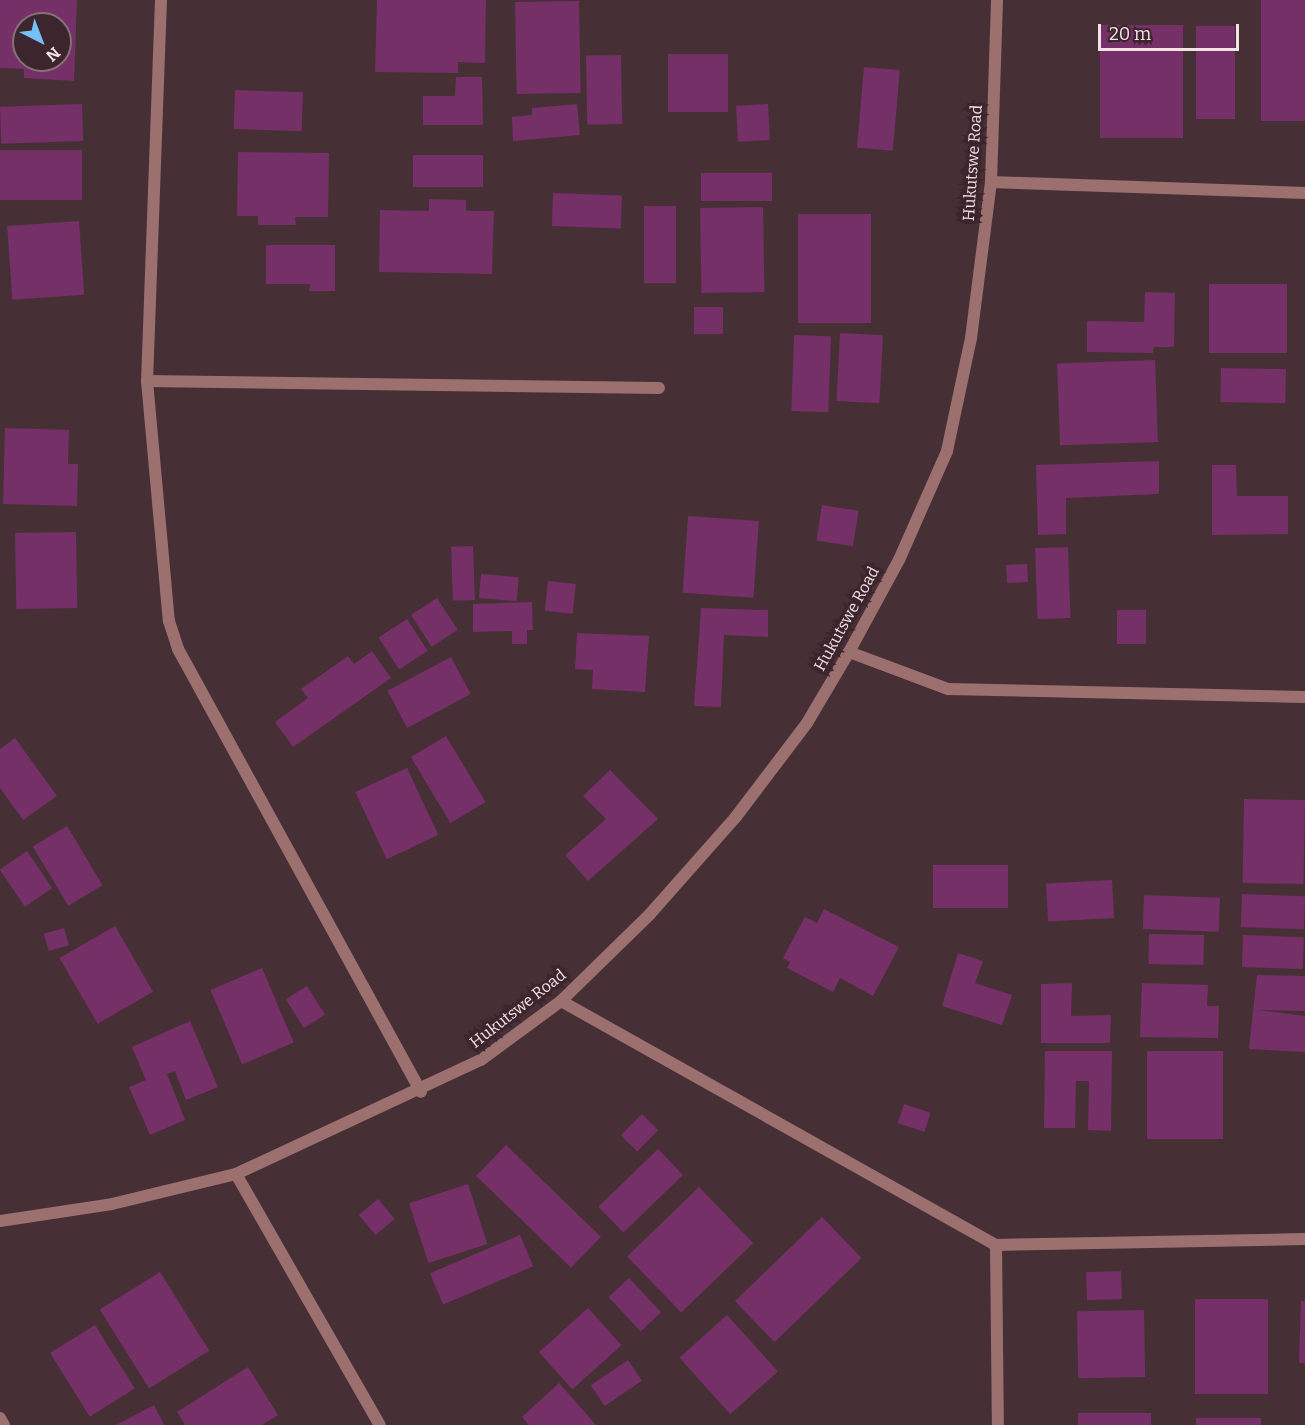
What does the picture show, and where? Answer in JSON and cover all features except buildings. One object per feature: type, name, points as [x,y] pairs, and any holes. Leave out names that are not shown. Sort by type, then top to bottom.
[{"type":"street","points":[[161,0],[147,381],[163,582],[178,649],[421,1092]]},
{"type":"street","name":"Hukutswe Road","points":[[0,1221],[112,1204],[236,1174],[421,1092],[481,1060],[561,1001],[650,914],[735,818],[807,723],[849,652],[899,560],[946,451],[970,338],[991,182],[997,0]]},
{"type":"street","points":[[991,182],[1305,193]]},
{"type":"street","points":[[147,381],[659,388]]},
{"type":"street","points":[[849,652],[948,689],[1305,697]]},
{"type":"street","points":[[561,1001],[996,1245],[1305,1239]]},
{"type":"street","points":[[236,1174],[380,1425]]},
{"type":"street","points":[[996,1245],[998,1425]]},
{"type":"street","points":[[0,1418],[4,1425]]}]
